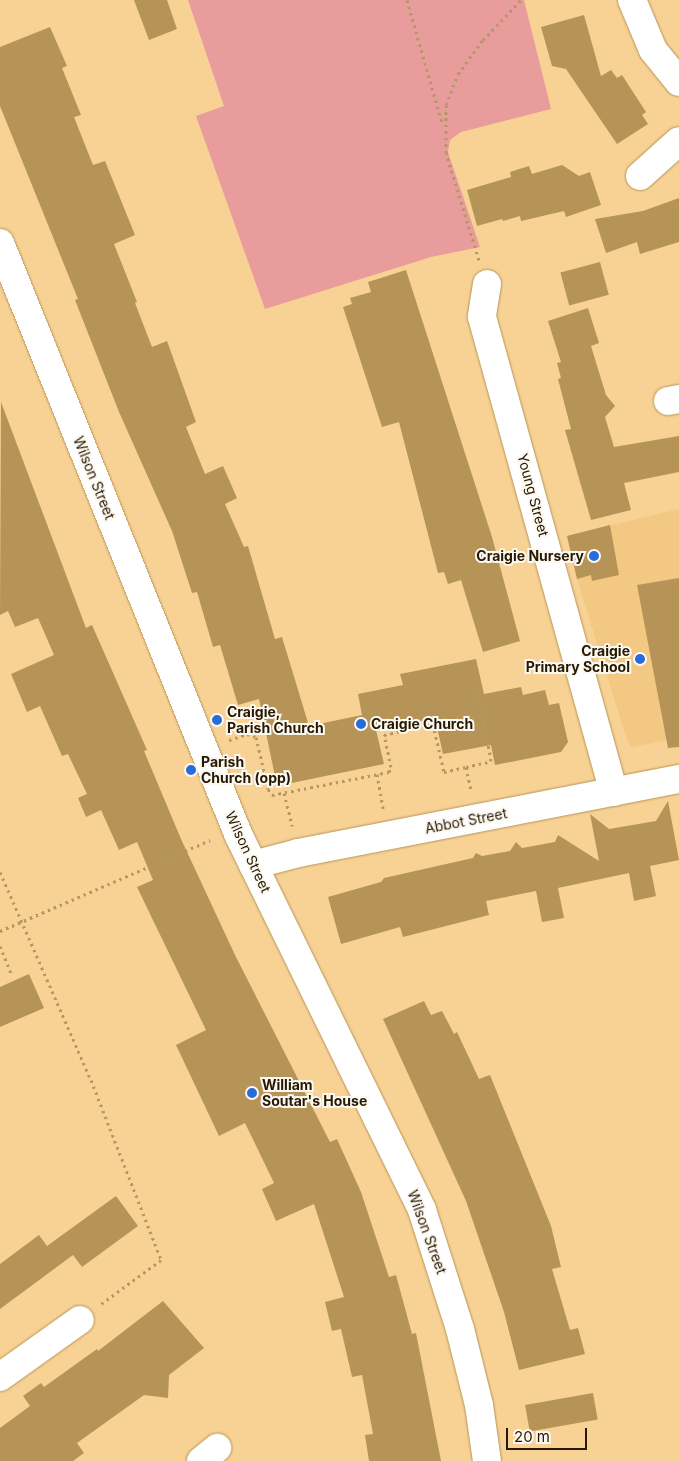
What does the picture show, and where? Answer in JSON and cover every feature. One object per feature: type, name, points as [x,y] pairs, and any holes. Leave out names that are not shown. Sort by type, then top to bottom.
[{"type":"street","points":[[632,0],[653,50],[679,82]]},
{"type":"street","points":[[640,176],[679,141]]},
{"type":"street","name":"Wilson Street","points":[[0,243],[236,829],[422,1210],[460,1329],[479,1405],[487,1461]]},
{"type":"street","name":"Young Street","points":[[487,284],[482,317],[614,792]]},
{"type":"street","name":"Abbot Street","points":[[254,865],[298,853],[679,779]]},
{"type":"street","points":[[0,1377],[80,1320]]},
{"type":"path","points":[[406,0],[443,126],[446,152],[487,284]]},
{"type":"path","points":[[443,126],[446,105],[458,74],[483,40],[521,0]]},
{"type":"path","points":[[203,750],[244,735],[254,736],[258,740],[269,794],[284,793],[390,772],[392,768],[384,735],[433,724],[444,772],[466,767],[492,761],[477,687]]},
{"type":"path","points":[[466,767],[470,787]]},
{"type":"path","points":[[377,774],[383,806]]},
{"type":"path","points":[[284,793],[298,853]]},
{"type":"path","points":[[0,930],[236,829]]},
{"type":"path","points":[[0,872],[91,1080],[161,1260],[80,1320]]},
{"type":"path","points":[[0,946],[12,975]]},
{"type":"shaded area","points":[[188,0],[524,0],[551,109],[461,132],[450,140],[448,152],[480,247],[431,257],[265,309],[196,116],[224,106]]},
{"type":"shaded area","name":"Craigie Primary School","points":[[679,509],[679,738],[632,747],[628,743],[577,579],[567,536]]},
{"type":"building","points":[[134,0],[167,0],[177,29],[149,40]]},
{"type":"building","points":[[584,15],[601,76],[611,70],[617,78],[622,75],[646,112],[642,115],[648,124],[617,144],[566,69],[552,66],[541,27]]},
{"type":"building","points":[[50,27],[67,66],[62,68],[81,115],[74,117],[93,165],[105,161],[135,235],[114,244],[137,302],[135,303],[152,347],[167,341],[196,422],[186,427],[205,474],[223,466],[237,498],[225,504],[244,547],[248,546],[275,639],[282,637],[309,726],[362,715],[358,694],[403,685],[400,674],[476,659],[484,694],[521,687],[523,695],[545,690],[549,705],[559,703],[568,742],[561,752],[495,765],[491,745],[443,754],[435,718],[376,730],[384,764],[277,786],[259,699],[238,705],[220,645],[213,647],[197,592],[192,593],[172,531],[119,412],[75,300],[78,299],[0,106],[0,47]]},
{"type":"building","points":[[562,165],[579,176],[590,172],[601,205],[566,217],[564,211],[521,221],[520,216],[503,221],[502,219],[477,226],[467,190],[511,177],[510,172],[529,166],[532,174]]},
{"type":"building","points":[[679,198],[679,242],[640,254],[637,242],[606,253],[595,219],[643,211]]},
{"type":"building","points":[[600,262],[609,295],[569,305],[560,273]]},
{"type":"building","points":[[406,270],[492,537],[520,641],[483,652],[461,580],[448,584],[444,572],[438,573],[399,422],[382,427],[343,307],[352,304],[350,298],[371,292],[368,282]]},
{"type":"building","points":[[588,308],[599,343],[591,346],[606,395],[615,406],[605,417],[614,447],[679,436],[679,472],[624,483],[631,510],[591,520],[565,430],[571,429],[558,379],[561,378],[557,363],[561,362],[548,321]]},
{"type":"building","points":[[1,402],[86,628],[92,625],[147,750],[144,751],[181,839],[235,955],[330,1142],[337,1139],[361,1192],[389,1277],[396,1275],[412,1334],[416,1333],[441,1461],[369,1461],[365,1435],[373,1434],[362,1375],[352,1377],[341,1329],[332,1331],[325,1302],[344,1297],[314,1204],[276,1221],[262,1189],[274,1183],[245,1123],[219,1136],[176,1045],[206,1030],[137,887],[153,880],[137,842],[119,850],[101,810],[86,817],[78,798],[87,794],[68,754],[62,756],[40,706],[27,712],[11,674],[54,655],[38,618],[15,627],[8,611],[0,615]]},
{"type":"building","name":"Craigie Nursery","points":[[610,525],[619,575],[592,581],[591,575],[577,579],[567,536]]},
{"type":"building","points":[[679,578],[679,747],[668,748],[637,585]]},
{"type":"building","points":[[668,801],[679,860],[650,866],[656,896],[634,901],[629,873],[558,888],[564,918],[542,922],[536,891],[486,901],[489,915],[403,937],[400,927],[341,944],[328,897],[381,882],[384,878],[473,858],[476,853],[482,856],[510,851],[516,842],[522,848],[555,842],[558,835],[599,861],[590,814],[609,829],[656,821]]},
{"type":"building","points":[[29,974],[44,1008],[0,1027],[0,987]]},
{"type":"building","points":[[424,1001],[431,1015],[442,1011],[454,1034],[457,1032],[479,1079],[490,1075],[551,1226],[561,1267],[552,1269],[570,1330],[578,1328],[585,1354],[519,1370],[504,1312],[466,1201],[383,1019]]},
{"type":"building","points":[[116,1196],[138,1226],[82,1267],[73,1255],[0,1309],[0,1264],[39,1235],[47,1246]]},
{"type":"building","points":[[163,1301],[204,1348],[169,1375],[168,1398],[144,1395],[77,1443],[84,1453],[73,1461],[0,1461],[0,1428],[30,1406],[23,1396],[41,1383],[44,1387],[97,1349],[98,1351]]},
{"type":"building","points":[[593,1393],[598,1420],[530,1432],[525,1405]]},
{"type":"place","name":"Craigie Nursery","points":[[594,556]]},
{"type":"place","name":"Craigie Primary School","points":[[640,659]]},
{"type":"place","name":"Craigie, Parish Church","points":[[217,720]]},
{"type":"place","name":"Craigie Church","points":[[361,724]]},
{"type":"place","name":"Parish Church (opp)","points":[[191,770]]},
{"type":"place","name":"William Soutar's House","points":[[252,1093]]}]
